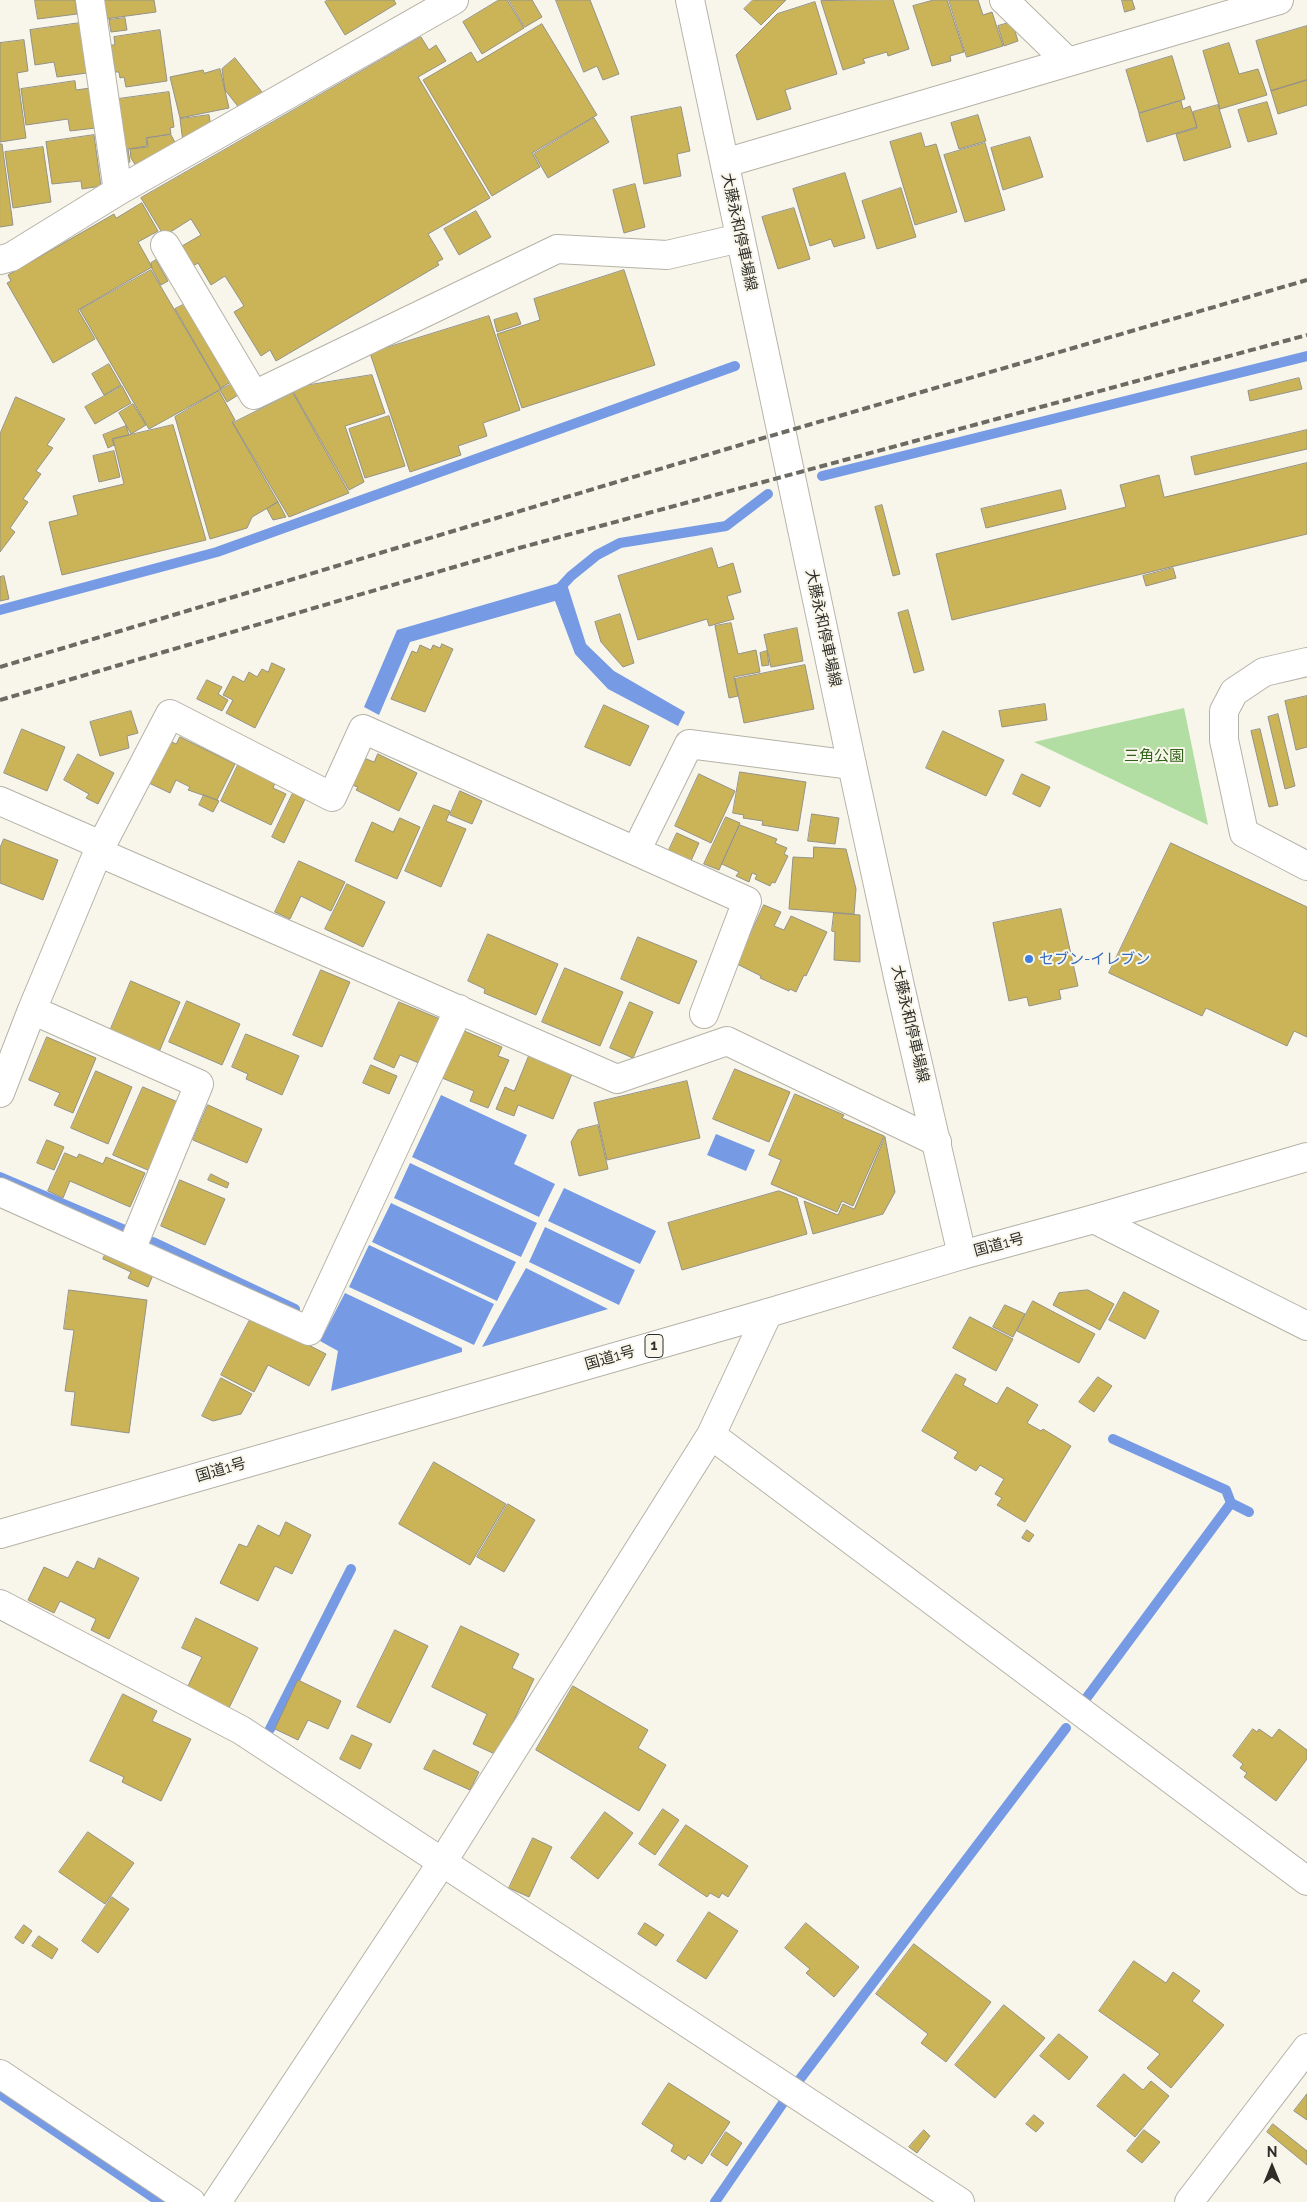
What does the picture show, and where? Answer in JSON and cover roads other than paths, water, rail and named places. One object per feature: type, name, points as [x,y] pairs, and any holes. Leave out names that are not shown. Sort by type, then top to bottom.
[{"type":"main road","points":[[90,0],[118,191]]},
{"type":"main road","points":[[0,260],[10,258],[118,191],[426,7],[454,0]]},
{"type":"main road","name":"大藤永和停車場線","points":[[690,0],[852,765],[962,1255]]},
{"type":"main road","points":[[1004,0],[1068,62]]},
{"type":"main road","points":[[725,163],[1279,0]]},
{"type":"main road","points":[[165,245],[254,395],[557,249],[667,255],[740,238]]},
{"type":"main road","points":[[1307,662],[1264,672],[1234,692],[1224,711],[1224,740],[1244,833],[1307,866]]},
{"type":"main road","points":[[0,1093],[32,1010],[100,848],[170,714],[332,797],[363,729],[747,901],[704,1014]]},
{"type":"main road","points":[[636,851],[689,744],[852,765]]},
{"type":"main road","points":[[0,801],[100,848],[617,1078],[727,1041],[937,1142]]},
{"type":"main road","points":[[0,1192],[309,1331],[459,1009]]},
{"type":"main road","points":[[32,1010],[199,1084],[131,1250]]},
{"type":"main road","name":"国道1号","points":[[0,1534],[1307,1157]]},
{"type":"main road","points":[[1094,1219],[1307,1326]]},
{"type":"main road","points":[[216,2202],[443,1861],[711,1435],[768,1313]]},
{"type":"main road","points":[[711,1435],[1307,1881]]},
{"type":"main road","points":[[0,1604],[241,1730],[960,2202]]},
{"type":"main road","points":[[1189,2202],[1307,2048]]},
{"type":"main road","points":[[0,2074],[191,2202]]},
{"type":"water","points":[[566,581],[586,644],[614,671],[685,712],[678,726],[608,689],[575,654],[555,601],[410,642],[379,715],[364,707],[397,630]]},
{"type":"water","points":[[441,1095],[527,1135],[514,1164],[555,1184],[539,1217],[412,1157]]},
{"type":"water","points":[[716,1134],[755,1150],[746,1171],[707,1155]]},
{"type":"water","points":[[410,1163],[537,1223],[521,1257],[394,1198]]},
{"type":"water","points":[[564,1188],[656,1231],[640,1264],[548,1221]]},
{"type":"water","points":[[391,1203],[516,1262],[497,1301],[372,1242]]},
{"type":"water","points":[[545,1227],[635,1270],[619,1305],[529,1262]]},
{"type":"water","points":[[369,1245],[494,1304],[474,1345],[349,1287]]},
{"type":"water","points":[[526,1268],[608,1309],[482,1347]]},
{"type":"water","points":[[345,1293],[462,1348],[462,1352],[331,1391],[338,1351],[320,1341]]},
{"type":"waterway","points":[[822,476],[1307,356]]},
{"type":"waterway","points":[[0,610],[217,552],[735,366]]},
{"type":"waterway","points":[[558,590],[571,576],[597,555],[620,543],[726,526],[768,494]]},
{"type":"waterway","points":[[0,1177],[125,1230]]},
{"type":"waterway","points":[[153,1242],[295,1309]]},
{"type":"waterway","points":[[1113,1439],[1226,1490],[1231,1503]]},
{"type":"waterway","points":[[1082,1704],[1231,1503],[1249,1512]]},
{"type":"waterway","points":[[270,1729],[351,1569]]},
{"type":"waterway","points":[[800,2079],[1066,1728]]},
{"type":"waterway","points":[[0,2094],[160,2202]]},
{"type":"waterway","points":[[715,2202],[783,2103]]},
{"type":"railway","points":[[0,667],[760,439],[1307,280]]},
{"type":"railway","points":[[0,700],[519,548],[1307,335]]},
{"type":"place","name":"セブン-イレブン","points":[[1029,959]]},
{"type":"park label","name":"三角公園","points":[[1154,756]]}]
